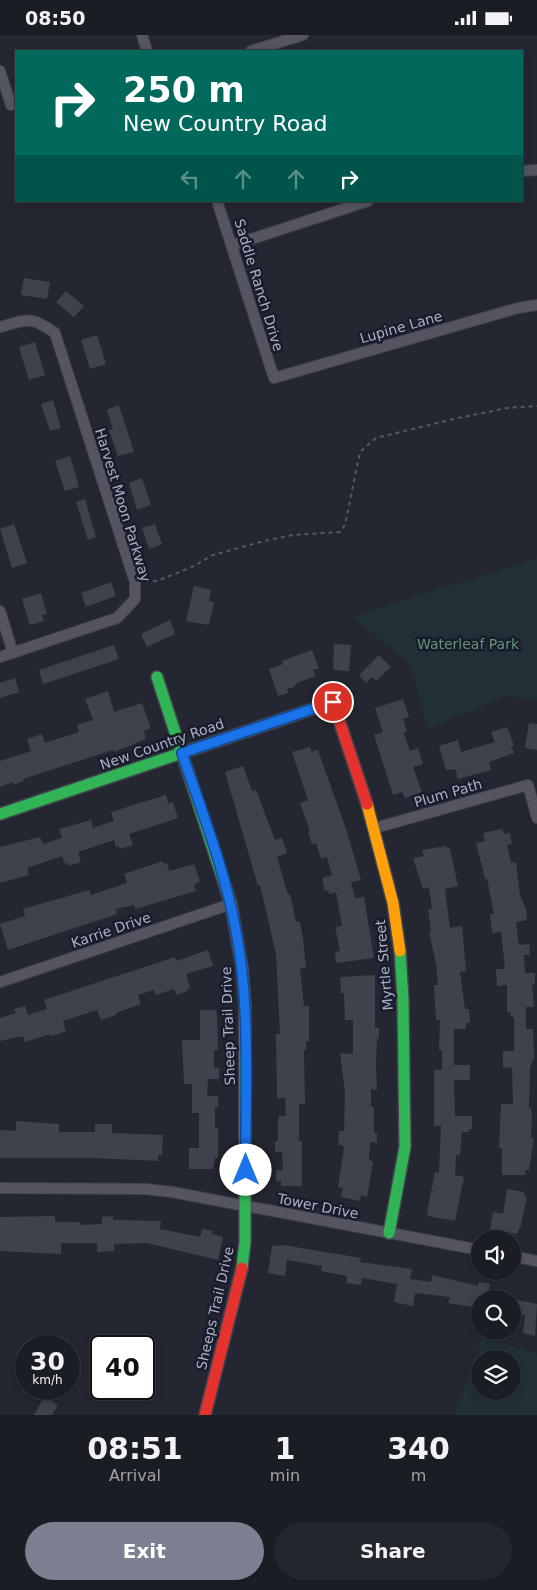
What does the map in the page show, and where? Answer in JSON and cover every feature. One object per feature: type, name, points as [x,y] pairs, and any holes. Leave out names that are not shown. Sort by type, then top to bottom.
[{"type":"street","points":[[142,35],[147,50]]},
{"type":"street","points":[[254,50],[300,35]]},
{"type":"street","points":[[0,71],[14,105],[0,107]]},
{"type":"street","points":[[523,171],[537,170]]},
{"type":"street","name":"Saddle Ranch Drive","points":[[217,202],[233,245],[274,378]]},
{"type":"street","points":[[233,245],[365,202]]},
{"type":"street","name":"Lupine Lane","points":[[274,378],[518,307],[537,305]]},
{"type":"street","name":"Harvest Moon Parkway","points":[[0,327],[24,320],[38,321],[55,333],[135,582],[135,599],[116,619],[0,657]]},
{"type":"street","points":[[0,611],[13,653]]},
{"type":"street","name":"Sheep Trail Drive","points":[[157,677],[231,904],[242,968],[245,1005],[246,1207]]},
{"type":"street","name":"New Country Road","points":[[0,814],[333,702]]},
{"type":"street","name":"Myrtle Street","points":[[333,702],[375,828],[393,903],[404,999],[404,1147],[390,1233]]},
{"type":"street","name":"Plum Path","points":[[375,828],[528,785],[537,818]]},
{"type":"street","name":"Karrie Drive","points":[[0,982],[231,904]]},
{"type":"street","name":"Tower Drive","points":[[0,1188],[144,1189],[471,1248]]},
{"type":"street","name":"Sheeps Trail Drive","points":[[205,1415],[241,1275],[245,1242],[246,1207]]},
{"type":"street","points":[[521,1258],[537,1261]]},
{"type":"path","points":[[135,582],[157,581],[192,567],[213,555],[264,541],[293,535],[340,531],[345,525],[360,452],[376,439],[458,418],[507,408],[537,406]]},
{"type":"green space","name":"Waterleaf Park","points":[[537,558],[537,700],[505,696],[428,729],[410,664],[352,617]]},
{"type":"green space","points":[[481,1340],[489,1340],[537,1354],[537,1415],[454,1415],[471,1368],[471,1400],[521,1400],[521,1350],[478,1350]]},
{"type":"building","points":[[24,278],[50,282],[47,299],[21,295]]},
{"type":"building","points":[[66,291],[84,306],[74,317],[56,302]]},
{"type":"building","points":[[97,335],[106,364],[90,369],[81,340]]},
{"type":"building","points":[[35,342],[45,375],[29,380],[19,347]]},
{"type":"building","points":[[53,400],[61,428],[50,431],[41,404]]},
{"type":"building","points":[[119,405],[134,452],[118,456],[109,430],[113,429],[107,410]]},
{"type":"building","points":[[70,456],[79,487],[65,491],[55,461]]},
{"type":"building","points":[[142,478],[151,505],[137,510],[129,483]]},
{"type":"building","points":[[85,499],[96,537],[88,540],[76,502]]},
{"type":"building","points":[[14,524],[27,563],[12,568],[0,529]]},
{"type":"building","points":[[155,524],[162,544],[149,549],[142,528]]},
{"type":"building","points":[[111,582],[116,596],[86,607],[81,593]]},
{"type":"building","points":[[194,586],[211,590],[209,601],[214,602],[209,625],[186,621]]},
{"type":"building","points":[[41,593],[47,614],[42,615],[44,621],[30,625],[22,599]]},
{"type":"building","points":[[170,620],[175,634],[147,647],[141,634]]},
{"type":"building","points":[[334,644],[351,645],[349,671],[333,670]]},
{"type":"building","points":[[114,645],[119,659],[43,684],[39,670]]},
{"type":"building","points":[[312,650],[319,669],[313,669],[315,676],[297,683],[294,687],[287,689],[288,693],[278,696],[269,669],[283,664],[282,661]]},
{"type":"building","points":[[379,655],[391,667],[376,681],[372,677],[366,683],[359,675]]},
{"type":"building","points":[[15,678],[19,692],[0,698],[0,683]]},
{"type":"building","points":[[108,691],[114,712],[142,703],[150,726],[149,729],[144,731],[146,739],[114,752],[113,750],[23,779],[24,781],[13,785],[13,782],[0,787],[0,761],[31,751],[27,739],[42,734],[45,743],[79,732],[77,725],[93,720],[85,699]]},
{"type":"building","points":[[403,699],[409,717],[403,719],[407,731],[404,733],[410,751],[418,748],[423,764],[413,767],[422,792],[405,798],[402,792],[393,795],[374,735],[383,732],[375,708]]},
{"type":"building","points":[[529,723],[537,724],[537,750],[525,748]]},
{"type":"building","points":[[507,727],[514,746],[511,746],[514,753],[489,762],[491,770],[458,779],[455,769],[446,770],[439,746],[458,740],[461,752],[495,742],[491,732]]},
{"type":"building","points":[[310,747],[311,752],[318,750],[347,832],[361,880],[351,882],[355,898],[364,897],[374,958],[336,963],[335,952],[340,951],[335,927],[342,926],[336,892],[329,894],[328,890],[325,891],[322,878],[332,875],[327,857],[321,858],[316,843],[312,844],[308,832],[310,831],[300,803],[308,800],[292,752]]},
{"type":"building","points":[[243,766],[252,791],[256,790],[275,840],[282,838],[287,853],[277,857],[288,895],[290,894],[296,922],[300,922],[303,939],[306,968],[300,968],[304,1006],[309,1006],[309,1041],[306,1041],[306,1050],[304,1050],[305,1104],[299,1104],[299,1141],[302,1141],[302,1186],[281,1186],[281,1181],[276,1181],[276,1170],[283,1170],[282,1152],[275,1152],[275,1141],[278,1141],[278,1120],[279,1116],[286,1116],[285,1098],[277,1098],[276,1034],[280,1034],[276,954],[260,885],[258,886],[225,772]]},
{"type":"building","points":[[166,795],[168,803],[173,802],[178,818],[129,834],[133,845],[120,849],[119,846],[116,847],[114,840],[78,852],[81,862],[68,866],[68,863],[65,864],[62,856],[27,868],[29,875],[0,883],[0,847],[40,837],[43,844],[62,838],[59,829],[91,820],[93,828],[114,821],[111,812]]},
{"type":"building","points":[[502,829],[504,834],[510,833],[512,844],[507,845],[511,863],[516,862],[520,895],[526,910],[527,920],[516,922],[519,945],[529,944],[530,955],[524,955],[525,973],[535,973],[535,983],[532,984],[534,1007],[526,1007],[526,1029],[533,1029],[534,1057],[530,1068],[529,1108],[531,1108],[532,1118],[531,1138],[534,1138],[529,1170],[525,1170],[525,1175],[502,1175],[502,1148],[499,1148],[501,1104],[513,1104],[512,1068],[503,1067],[503,1051],[514,1051],[514,1017],[511,1017],[510,1012],[507,1012],[507,985],[497,986],[496,969],[505,969],[501,932],[492,933],[490,914],[494,914],[487,879],[485,879],[476,843],[485,841],[483,833]]},
{"type":"building","points":[[446,846],[450,848],[458,886],[445,889],[450,928],[462,926],[466,971],[460,972],[465,1009],[469,1009],[470,1023],[466,1023],[466,1029],[454,1029],[454,1065],[470,1065],[470,1080],[454,1080],[455,1116],[472,1116],[472,1129],[469,1129],[469,1132],[462,1132],[460,1155],[456,1155],[455,1175],[464,1177],[455,1221],[428,1216],[427,1213],[435,1172],[439,1173],[441,1126],[434,1126],[434,1070],[442,1070],[442,1050],[439,1050],[440,1020],[436,1020],[434,985],[438,985],[436,964],[429,932],[431,931],[428,909],[432,909],[429,887],[423,889],[413,858],[424,856],[422,850]]},
{"type":"building","points":[[163,861],[163,864],[167,863],[169,871],[194,864],[200,881],[194,885],[196,891],[135,909],[134,905],[116,909],[117,914],[8,950],[0,924],[25,916],[23,909],[89,890],[91,895],[127,883],[124,874]]},
{"type":"building","points":[[208,950],[213,966],[186,974],[190,988],[187,989],[188,991],[176,995],[174,989],[156,995],[154,990],[138,995],[141,1004],[116,1013],[116,1015],[101,1020],[97,1010],[63,1021],[66,1031],[56,1035],[51,1036],[50,1034],[25,1042],[23,1036],[0,1041],[0,1018],[16,1013],[14,1009],[25,1006],[28,1015],[47,1009],[44,1000],[175,957],[176,961]]},
{"type":"building","points":[[375,975],[375,1028],[379,1028],[379,1039],[377,1039],[377,1090],[371,1089],[371,1107],[374,1107],[374,1133],[377,1133],[377,1143],[370,1142],[369,1159],[373,1162],[369,1186],[367,1197],[361,1195],[360,1201],[341,1197],[343,1188],[338,1187],[344,1148],[342,1145],[338,1145],[339,1131],[344,1131],[345,1093],[340,1053],[353,1054],[353,1020],[345,1020],[344,993],[341,993],[340,977]]},
{"type":"building","points":[[200,1010],[216,1010],[217,1015],[218,1050],[214,1050],[214,1068],[219,1068],[219,1079],[208,1079],[207,1096],[218,1096],[218,1107],[215,1107],[215,1128],[218,1128],[218,1158],[215,1158],[213,1169],[189,1169],[189,1148],[199,1148],[199,1113],[192,1113],[192,1084],[184,1084],[182,1040],[200,1040]]},
{"type":"building","points":[[16,1121],[59,1124],[59,1132],[95,1132],[95,1124],[112,1124],[112,1133],[163,1135],[162,1155],[158,1155],[158,1161],[95,1158],[0,1158],[0,1130],[16,1131]]},
{"type":"building","points":[[507,1189],[524,1192],[524,1196],[527,1197],[519,1230],[490,1229],[493,1212],[503,1214]]},
{"type":"building","points":[[55,1216],[55,1222],[79,1222],[82,1225],[102,1224],[102,1217],[113,1216],[113,1220],[161,1221],[160,1229],[200,1237],[202,1229],[213,1231],[212,1234],[223,1237],[218,1260],[147,1243],[114,1244],[114,1251],[97,1252],[97,1243],[61,1243],[61,1254],[0,1251],[0,1217]]},
{"type":"building","points":[[283,1245],[361,1258],[360,1262],[412,1269],[410,1279],[431,1282],[432,1275],[478,1286],[479,1282],[490,1284],[489,1290],[471,1290],[471,1307],[448,1303],[450,1297],[415,1293],[413,1306],[394,1302],[397,1284],[362,1278],[361,1285],[346,1283],[347,1276],[321,1271],[322,1266],[287,1260],[285,1276],[268,1273],[272,1246]]},
{"type":"building","points":[[521,1301],[537,1304],[535,1336],[523,1333],[525,1315],[521,1314]]},
{"type":"building","points":[[42,1400],[49,1400],[58,1405],[52,1415],[34,1415]]},
{"type":"traffic: fast","points":[[157,677],[231,904],[242,968],[245,1005],[245,1242],[242,1268]]},
{"type":"traffic: fast","points":[[0,814],[292,716]]},
{"type":"traffic: fast","points":[[389,1233],[405,1147],[403,999],[400,951]]},
{"type":"traffic: slow","points":[[367,804],[393,903],[400,951]]},
{"type":"traffic: jam","points":[[292,716],[333,702],[367,804]]},
{"type":"traffic: jam","points":[[205,1415],[242,1268]]},
{"type":"route","points":[[246,1170],[245,1005],[237,932],[221,869],[182,753],[333,702]]}]
